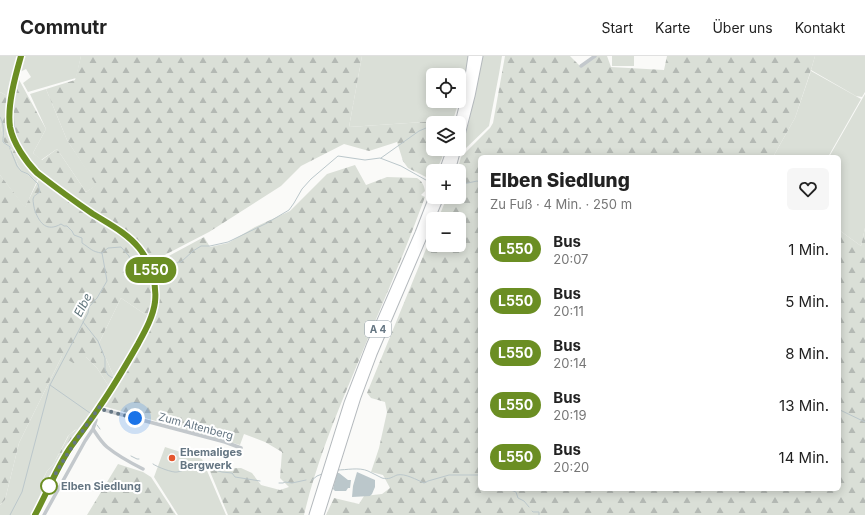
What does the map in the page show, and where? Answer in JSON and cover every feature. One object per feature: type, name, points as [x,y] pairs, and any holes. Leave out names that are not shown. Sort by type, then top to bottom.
[{"type":"highway","points":[[461,116],[467,90],[472,56]]},
{"type":"highway","points":[[466,116],[479,56]]},
{"type":"highway","name":"A 4","points":[[422,234],[431,204]]},
{"type":"highway","name":"A 4","points":[[313,515],[343,428],[357,397],[422,234],[437,204]]},
{"type":"highway","name":"A 4","points":[[320,515],[343,428]]},
{"type":"street","points":[[21,56],[12,90],[10,127],[24,157],[46,180],[130,239],[138,247],[149,264],[156,290],[155,303],[151,316],[133,353],[110,391],[64,458],[35,515]]},
{"type":"street","points":[[581,66],[595,56]]},
{"type":"street","name":"Zum Altenberg","points":[[100,406],[104,410],[225,442],[241,448]]},
{"type":"street","points":[[44,515],[93,428],[96,420],[94,415]]},
{"type":"street","points":[[93,428],[106,446],[129,462],[143,469]]},
{"type":"green space","points":[[0,56],[19,56],[9,97],[0,92]]},
{"type":"green space","points":[[22,56],[81,56],[76,78],[28,92],[23,83],[31,77],[26,69],[18,73]]},
{"type":"green space","points":[[81,56],[362,56],[349,127],[426,122],[426,156],[442,156],[439,164],[426,164],[426,177],[408,168],[403,161],[397,142],[369,151],[344,144],[301,166],[281,186],[209,232],[157,259],[150,260],[140,245],[41,175],[37,181],[22,171],[12,150],[4,142],[0,122],[0,92],[13,99],[17,76],[46,129],[33,153],[42,160],[57,149],[86,192],[96,185],[67,140],[46,89],[75,80]]},
{"type":"green space","points":[[362,56],[469,56],[466,73],[466,68],[426,68],[426,108],[457,108],[454,116],[426,116],[426,122],[349,127]]},
{"type":"green space","points":[[482,56],[502,56],[489,126],[466,148],[466,133]]},
{"type":"green space","points":[[505,56],[570,56],[581,67],[596,56],[607,56],[611,67],[664,70],[667,56],[815,56],[795,118],[774,155],[478,155],[478,491],[841,491],[841,231],[861,246],[865,228],[865,515],[326,515],[334,498],[359,504],[364,496],[382,494],[390,488],[383,475],[371,472],[379,448],[387,412],[385,402],[371,398],[367,393],[426,249],[426,252],[466,252],[466,212],[441,212],[444,204],[466,204],[466,164],[459,164],[461,157],[466,156],[466,152],[490,128],[493,123]]},
{"type":"green space","points":[[612,56],[634,56],[634,66],[612,66]]},
{"type":"green space","points":[[815,56],[865,56],[865,92],[862,97],[856,96],[811,70]]},
{"type":"green space","points":[[811,71],[861,99],[829,155],[774,155],[795,118]]},
{"type":"green space","points":[[46,89],[67,140],[97,185],[86,192],[57,149],[41,160],[33,153],[46,129],[30,94]]},
{"type":"green space","points":[[865,94],[865,228],[861,246],[841,231],[841,155],[830,155]]},
{"type":"green space","points":[[0,122],[4,142],[12,150],[18,165],[22,171],[37,181],[25,208],[0,175]]},
{"type":"green space","points":[[355,165],[366,185],[387,177],[417,178],[420,180],[425,191],[421,195],[425,197],[417,220],[331,428],[313,480],[304,515],[228,515],[209,469],[241,468],[252,473],[261,485],[280,490],[289,487],[280,478],[282,452],[265,442],[244,434],[240,445],[103,406],[156,316],[159,292],[152,265],[204,237],[210,247],[228,243],[255,227],[290,211],[327,174]]},
{"type":"green space","points":[[0,175],[25,207],[40,177],[128,239],[141,253],[152,275],[154,290],[153,304],[149,317],[121,298],[99,343],[115,379],[110,388],[97,368],[86,357],[78,366],[62,356],[19,443],[5,500],[0,505]]},
{"type":"green space","points":[[121,298],[149,317],[115,379],[99,343]]},
{"type":"green space","points":[[62,356],[86,357],[97,368],[110,388],[79,429],[75,430],[68,436],[53,465],[47,471],[42,481],[46,485],[33,515],[0,515],[0,505],[5,500],[19,443]]},
{"type":"green space","points":[[79,429],[79,431],[46,485],[42,482],[47,471],[53,465],[69,435]]},
{"type":"green space","points":[[165,447],[202,459],[226,515],[178,515],[154,477]]},
{"type":"green space","points":[[118,464],[143,472],[151,477],[176,515],[87,515]]},
{"type":"shaded area","points":[[357,472],[375,480],[375,487],[370,496],[352,497]]},
{"type":"shaded area","points":[[337,473],[348,480],[351,480],[350,488],[346,491],[335,491],[333,489]]},
{"type":"waterway","name":"Elbe","points":[[0,117],[3,126],[3,142],[10,147],[10,149]]},
{"type":"waterway","points":[[381,158],[419,131],[426,128]]},
{"type":"waterway","name":"Elbe","points":[[10,515],[22,492],[50,385],[88,313],[89,307],[97,298],[107,281],[102,253],[93,251],[82,243],[82,238],[74,235],[67,226],[61,224],[48,227],[39,220],[35,211],[33,199],[40,192],[38,184],[28,174],[21,171],[17,166],[11,151]]},
{"type":"waterway","points":[[161,268],[166,265],[181,262],[201,246],[210,246],[228,242],[267,223],[289,210],[302,189],[311,179],[338,156],[365,160],[380,158],[401,166],[426,180]]},
{"type":"waterway","points":[[466,183],[478,181]]},
{"type":"waterway","points":[[102,253],[108,248],[121,247],[129,256],[135,272],[145,274],[149,273]]},
{"type":"waterway","points":[[83,322],[98,341],[105,358],[105,370],[108,375],[114,379]]},
{"type":"waterway","points":[[50,385],[90,413]]},
{"type":"waterway","points":[[841,410],[865,422]]},
{"type":"waterway","points":[[97,425],[100,429]]},
{"type":"waterway","points":[[131,456],[139,459]]},
{"type":"waterway","points":[[153,464],[165,470],[175,472],[191,467],[197,467],[204,471],[211,469],[232,473],[235,477],[260,481]]},
{"type":"waterway","points":[[337,470],[364,470],[384,479],[397,475],[404,475],[424,483],[449,475],[478,475]]},
{"type":"waterway","points":[[312,480],[322,474]]},
{"type":"waterway","points":[[279,483],[292,483],[306,480]]},
{"type":"waterway","points":[[513,491],[516,492],[518,498],[524,501],[529,507]]},
{"type":"waterway","points":[[532,511],[539,512],[539,515]]},
{"type":"bus line","name":"L550","points":[[21,56],[12,90],[10,118],[10,127],[21,152],[30,166],[37,173],[123,233],[138,247],[143,253],[151,270],[156,290],[155,303],[151,316],[140,340],[126,366],[70,448],[35,515]]},
{"type":"place","name":"Ehemaliges Bergwerk","points":[[172,458]]},
{"type":"place","name":"Elben Siedlung","points":[[49,486]]},
{"type":"route","points":[[49,486],[70,448],[100,406],[104,410],[135,418]]}]
